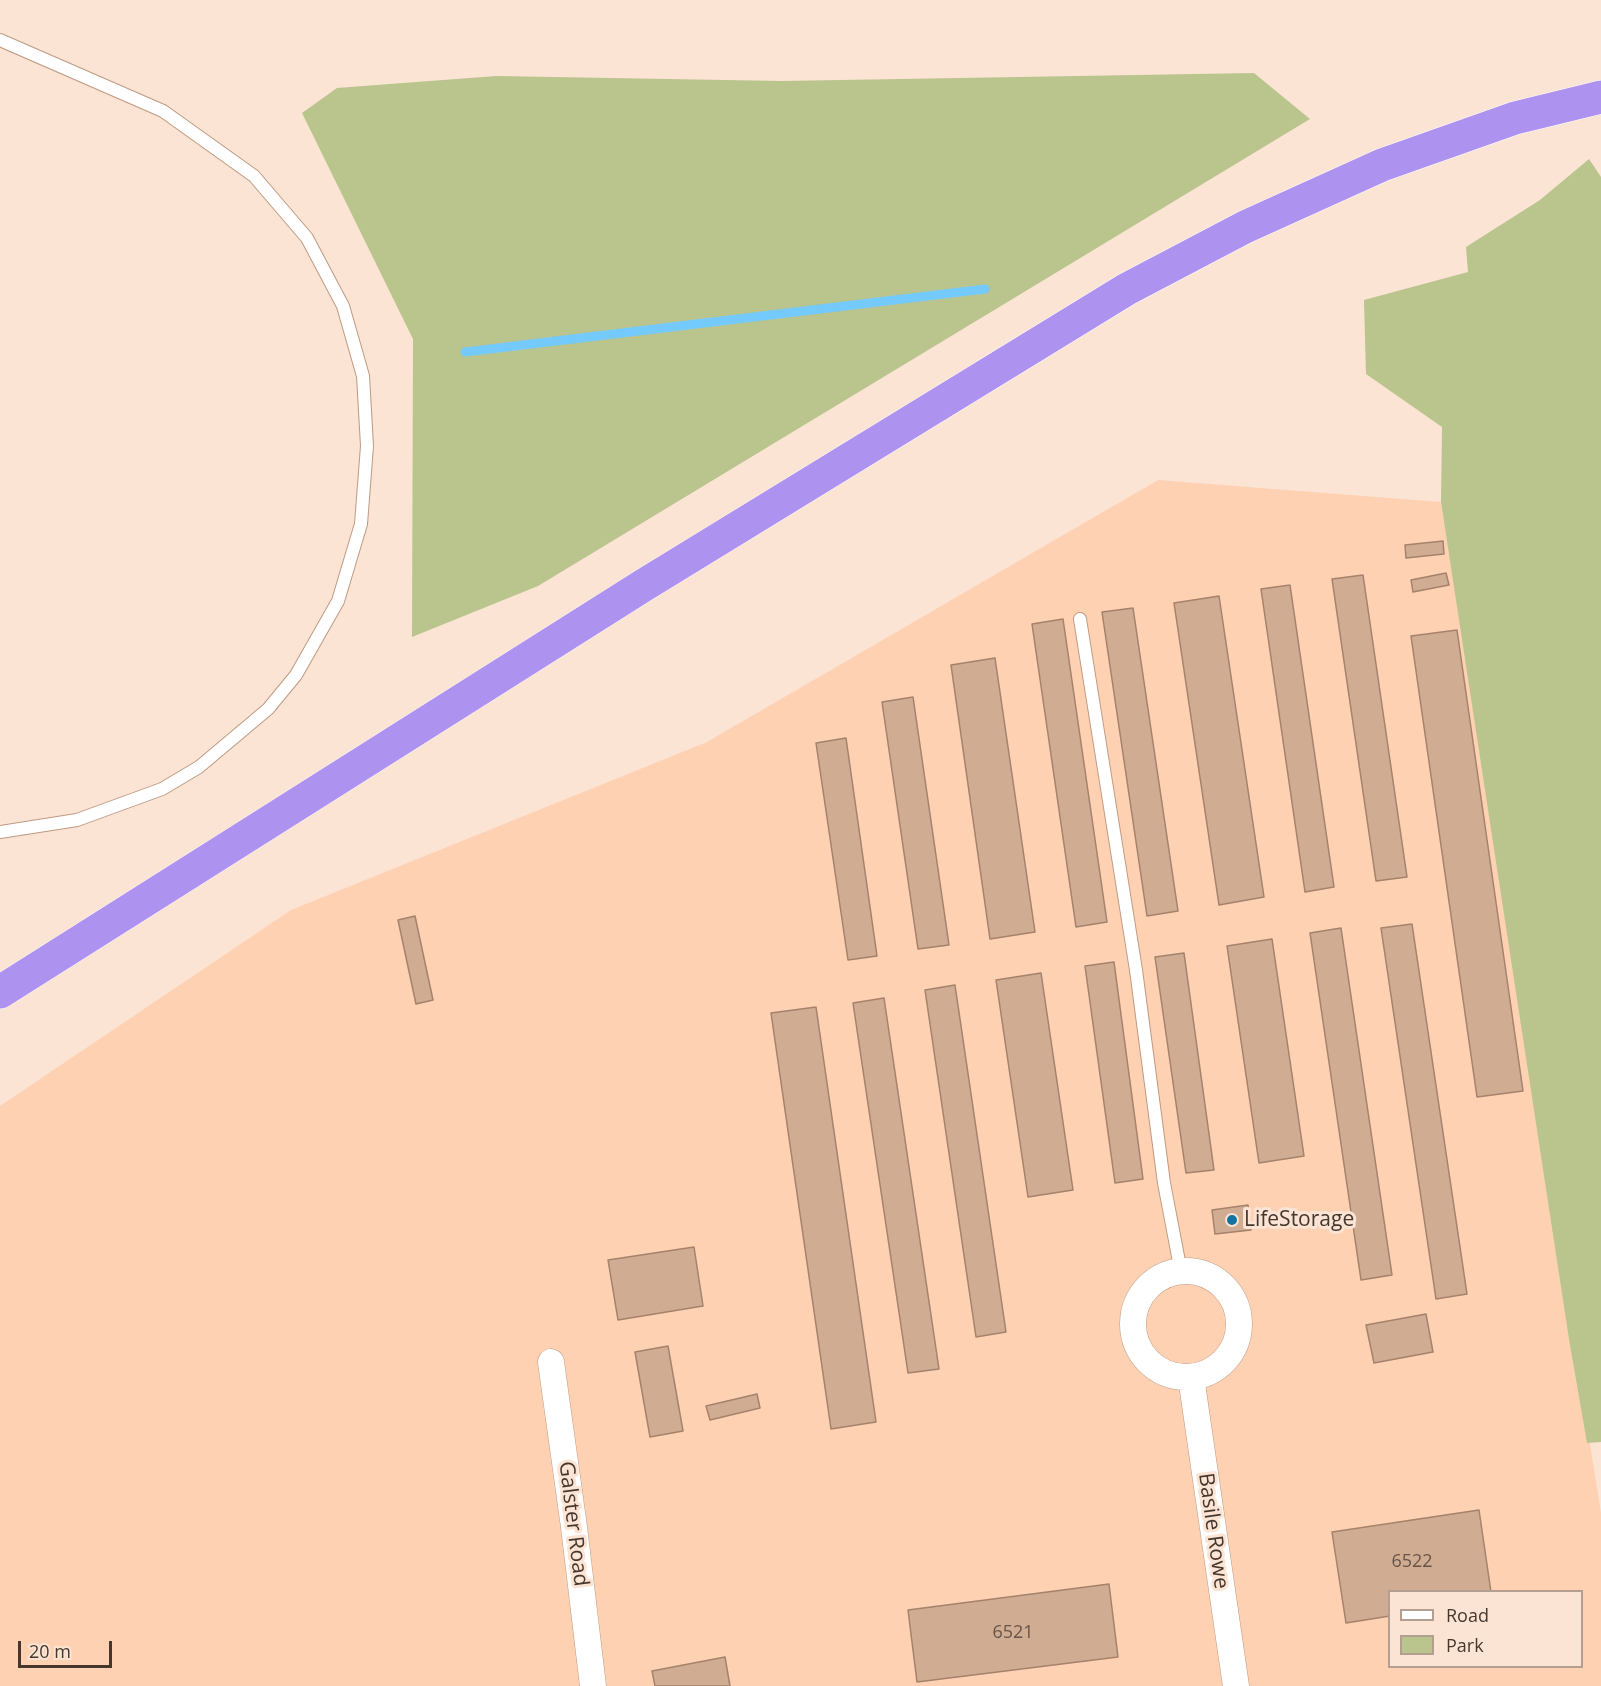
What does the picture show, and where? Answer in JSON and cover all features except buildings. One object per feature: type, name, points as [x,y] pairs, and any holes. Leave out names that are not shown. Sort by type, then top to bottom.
[{"type":"highway","points":[[0,992],[644,585],[1127,289],[1245,227],[1382,165],[1515,118],[1601,97]]},
{"type":"street","points":[[1191,1270],[1213,1278],[1230,1293],[1239,1314],[1239,1332],[1233,1349],[1223,1362],[1208,1373],[1191,1377],[1169,1375],[1151,1364],[1137,1347],[1132,1326],[1136,1304],[1149,1285],[1169,1273],[1191,1270]]},
{"type":"street","name":"Galster Road","points":[[550,1362],[574,1527],[592,1686]]},
{"type":"street","name":"Basile Rowe","points":[[1191,1377],[1236,1686]]},
{"type":"lane","points":[[0,40],[163,111],[254,176],[307,238],[343,306],[363,376],[367,446],[361,524],[338,601],[296,675],[268,709],[199,767],[162,789],[77,820],[0,832]]},
{"type":"lane","points":[[1080,619],[1136,970],[1164,1184],[1181,1272]]},
{"type":"shaded area","points":[[1158,480],[1441,502],[1601,1513],[1601,1686],[0,1686],[0,1106],[291,910],[707,742]]},
{"type":"green space","points":[[1254,73],[1310,119],[538,586],[412,637],[413,339],[302,113],[337,88],[496,76],[782,81]]},
{"type":"green space","points":[[1589,159],[1601,177],[1601,1442],[1587,1443],[1569,1339],[1441,502],[1442,427],[1366,374],[1364,300],[1468,272],[1466,247],[1540,200]]},
{"type":"waterway","points":[[465,352],[985,289]]},
{"type":"place","name":"LifeStorage","points":[[1232,1220]]}]
